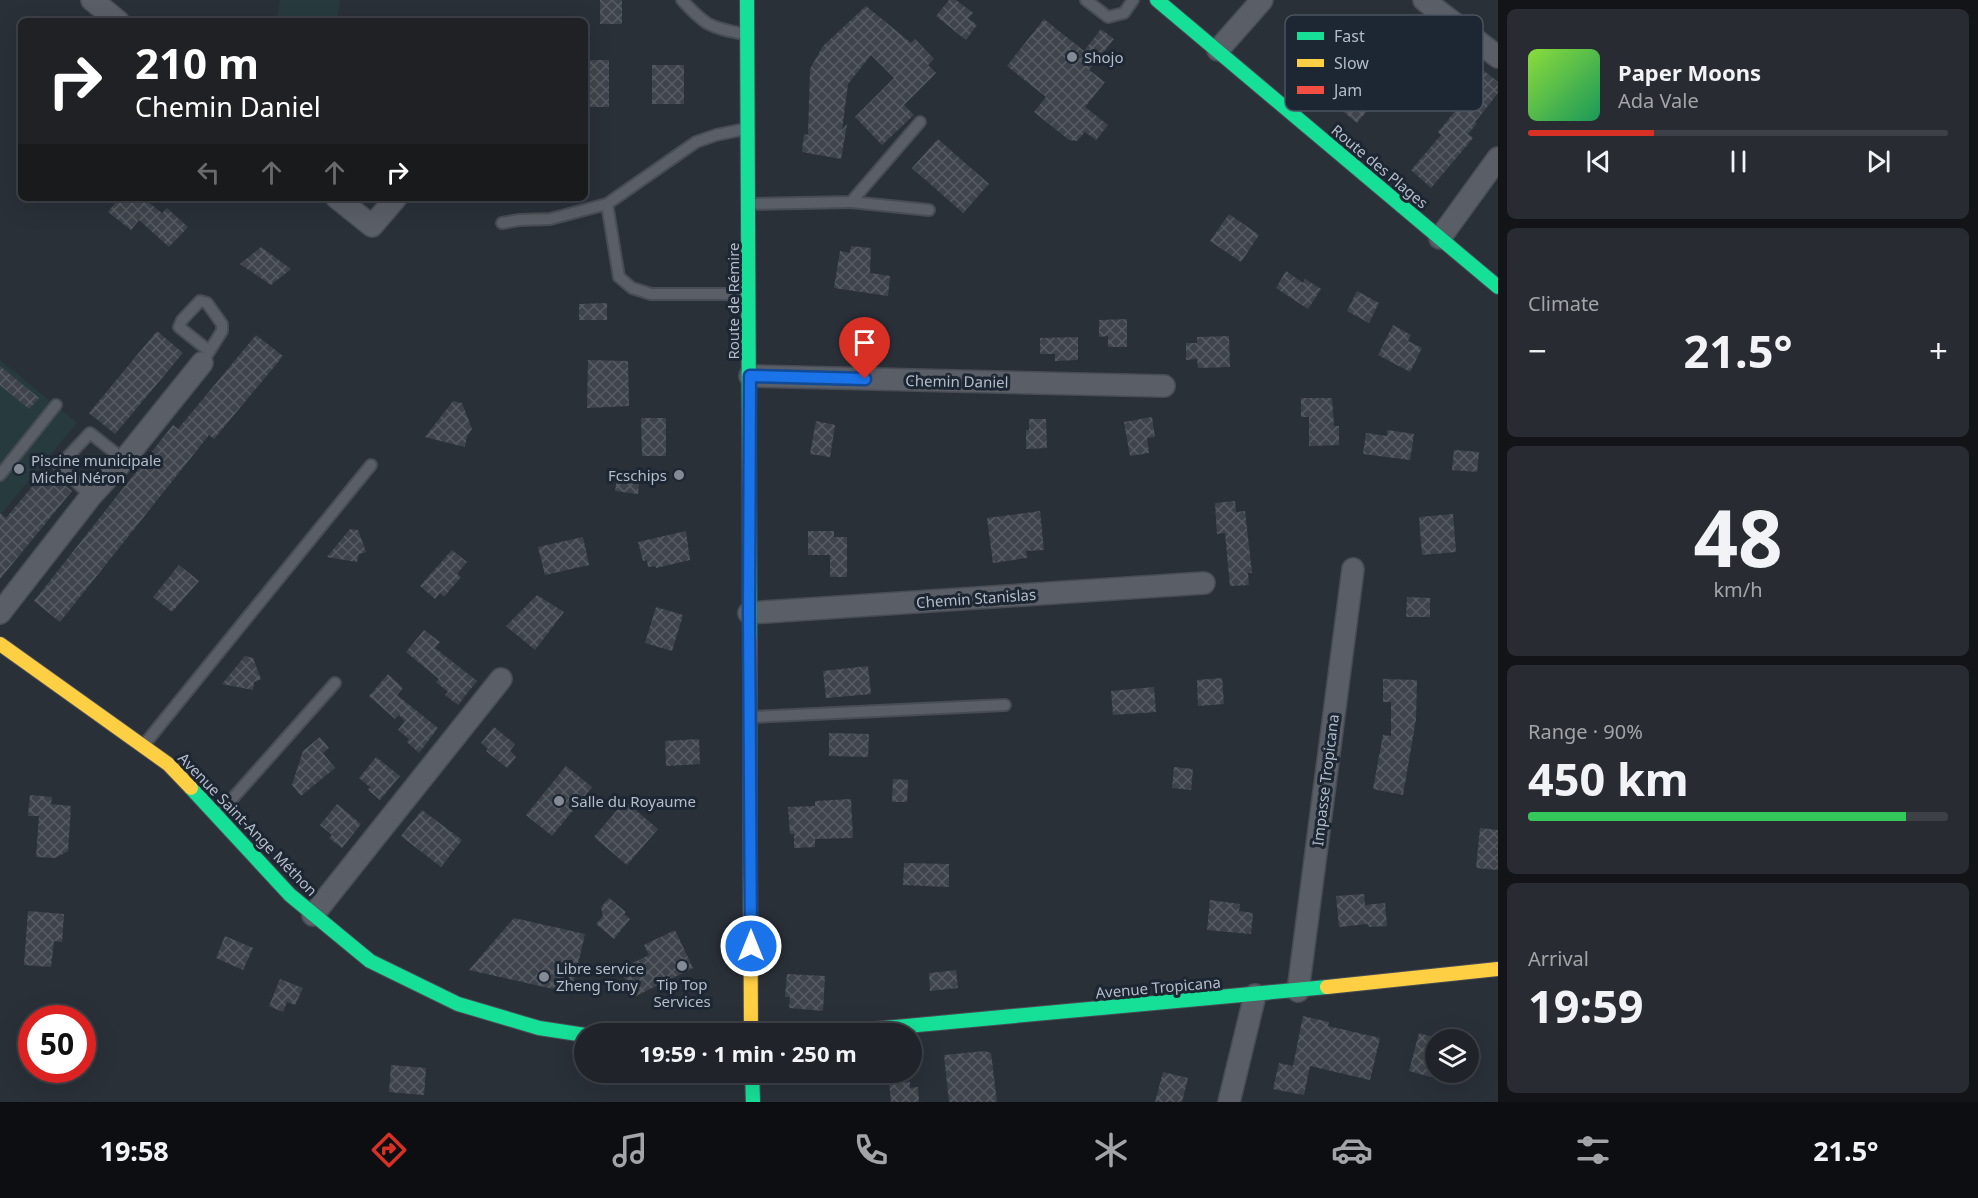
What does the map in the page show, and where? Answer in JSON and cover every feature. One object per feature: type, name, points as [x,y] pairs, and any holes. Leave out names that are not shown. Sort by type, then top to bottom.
[{"type":"street","points":[[92,0],[114,18]]},
{"type":"street","name":"Route de Rémire","points":[[747,0],[751,1023]]},
{"type":"street","name":"Route des Plages","points":[[1157,0],[1285,107]]},
{"type":"street","points":[[1218,50],[1262,0]]},
{"type":"street","points":[[1424,0],[1443,15]]},
{"type":"street","points":[[1483,45],[1498,57]]},
{"type":"street","name":"Route des Plages","points":[[1290,111],[1498,287]]},
{"type":"street","points":[[1440,238],[1498,158]]},
{"type":"street","points":[[341,201],[372,226],[393,201]]},
{"type":"street","points":[[0,613],[91,495],[124,460],[205,357]]},
{"type":"street","name":"Chemin Daniel","points":[[750,376],[1164,386]]},
{"type":"street","name":"Impasse Tropicana","points":[[1298,991],[1353,569]]},
{"type":"street","name":"Chemin Stanislas","points":[[749,613],[1204,583]]},
{"type":"street","name":"Avenue Saint-Ange Méthon","points":[[0,644],[168,764],[290,895],[370,961],[458,1004],[539,1028],[574,1033]]},
{"type":"street","points":[[313,915],[501,679]]},
{"type":"street","name":"Avenue Tropicana","points":[[922,1025],[1298,991],[1498,969]]},
{"type":"street","points":[[1229,1102],[1256,995]]},
{"type":"street","points":[[752,1083],[753,1102]]},
{"type":"lane","points":[[682,0],[703,22],[713,28],[747,34]]},
{"type":"lane","points":[[1086,0],[1108,17],[1124,13],[1133,0]]},
{"type":"lane","points":[[851,202],[920,122]]},
{"type":"lane","points":[[502,223],[550,219],[607,204],[696,141],[747,129]]},
{"type":"lane","points":[[749,204],[851,202],[929,210]]},
{"type":"lane","points":[[607,204],[619,277],[632,288],[651,294],[749,295]]},
{"type":"lane","points":[[200,301],[207,303],[222,324],[222,331],[205,357],[179,327],[182,320],[200,301]]},
{"type":"lane","points":[[0,475],[56,405]]},
{"type":"lane","points":[[91,495],[59,466],[90,433],[124,460]]},
{"type":"lane","points":[[143,746],[371,465]]},
{"type":"lane","points":[[216,816],[335,683]]},
{"type":"lane","points":[[750,717],[1005,705]]},
{"type":"green space","points":[[280,0],[340,0],[337,18],[277,18]]},
{"type":"green space","name":"Piscine municipale Michel Néron","points":[[0,360],[77,423],[0,515]]},
{"type":"building","points":[[600,0],[622,0],[622,24],[600,24]]},
{"type":"building","points":[[949,0],[956,0],[973,13],[968,18],[977,25],[966,40],[936,16]]},
{"type":"building","points":[[866,6],[911,43],[915,39],[934,59],[928,65],[936,73],[904,105],[914,115],[882,145],[855,117],[894,78],[871,55],[848,84],[842,130],[847,124],[841,159],[802,152],[804,134],[808,135],[810,69],[823,46]]},
{"type":"building","points":[[1044,19],[1084,51],[1101,29],[1114,39],[1089,70],[1105,82],[1085,107],[1108,125],[1096,140],[1085,132],[1077,141],[1069,140],[1034,112],[1046,97],[1007,66]]},
{"type":"building","points":[[588,60],[609,60],[609,107],[588,107]]},
{"type":"building","points":[[652,65],[684,65],[684,104],[652,104]]},
{"type":"building","points":[[1483,70],[1498,82],[1498,93],[1468,134],[1473,138],[1431,188],[1411,170],[1441,135],[1438,132],[1455,111],[1483,111]]},
{"type":"building","points":[[1342,111],[1367,111],[1357,123]]},
{"type":"building","points":[[938,139],[989,184],[963,213],[912,168]]},
{"type":"building","points":[[117,201],[147,201],[162,213],[167,208],[188,227],[169,247],[139,220],[131,230],[108,212]]},
{"type":"building","points":[[1229,214],[1259,235],[1241,262],[1210,241]]},
{"type":"building","points":[[851,246],[871,248],[870,273],[890,276],[888,296],[834,288],[840,251],[850,253]]},
{"type":"building","points":[[261,247],[291,269],[271,285],[240,264]]},
{"type":"building","points":[[1286,271],[1303,283],[1305,279],[1321,289],[1308,309],[1276,288]]},
{"type":"building","points":[[1357,291],[1379,303],[1369,323],[1347,311]]},
{"type":"building","points":[[607,303],[607,320],[579,320],[579,304]]},
{"type":"building","points":[[1127,319],[1127,347],[1108,347],[1108,336],[1099,337],[1099,320]]},
{"type":"building","points":[[1393,325],[1411,335],[1408,341],[1422,348],[1410,372],[1378,355]]},
{"type":"building","points":[[157,331],[183,353],[115,434],[89,413]]},
{"type":"building","points":[[256,335],[283,356],[214,439],[209,435],[60,622],[34,601],[173,425],[178,429]]},
{"type":"building","points":[[1229,336],[1230,367],[1198,368],[1197,359],[1186,360],[1186,343],[1197,343],[1197,337]]},
{"type":"building","points":[[1078,337],[1078,360],[1055,361],[1055,354],[1040,354],[1040,338]]},
{"type":"building","points":[[588,360],[628,361],[629,406],[587,408]]},
{"type":"building","points":[[0,366],[39,398],[29,409],[0,385]]},
{"type":"building","points":[[1301,398],[1332,398],[1334,426],[1339,426],[1339,445],[1309,446],[1309,417],[1301,417]]},
{"type":"building","points":[[453,401],[462,403],[472,429],[467,436],[465,447],[425,437]]},
{"type":"building","points":[[1152,417],[1155,437],[1147,438],[1149,453],[1130,456],[1124,422]]},
{"type":"building","points":[[641,418],[666,418],[666,456],[642,456]]},
{"type":"building","points":[[1029,419],[1046,419],[1047,448],[1026,449],[1026,430],[1029,430]]},
{"type":"building","points":[[816,421],[835,425],[830,457],[810,454]]},
{"type":"building","points":[[1387,430],[1414,434],[1410,460],[1363,454],[1366,433],[1387,436]]},
{"type":"building","points":[[1454,450],[1479,452],[1477,472],[1452,470]]},
{"type":"building","points":[[46,470],[72,491],[0,579],[0,513],[6,518]]},
{"type":"building","points":[[618,473],[640,476],[638,494],[615,491]]},
{"type":"building","points":[[1235,501],[1236,512],[1245,511],[1252,573],[1248,573],[1249,585],[1230,586],[1225,533],[1217,534],[1215,503]]},
{"type":"building","points":[[1040,511],[1044,550],[1026,551],[1027,558],[993,563],[987,518]]},
{"type":"building","points":[[1453,514],[1456,552],[1422,555],[1419,517]]},
{"type":"building","points":[[350,529],[358,530],[366,552],[359,554],[357,562],[327,557]]},
{"type":"building","points":[[686,531],[690,560],[656,568],[655,566],[648,567],[647,560],[643,561],[638,542]]},
{"type":"building","points":[[808,531],[834,531],[834,537],[847,537],[847,577],[830,577],[830,555],[808,555]]},
{"type":"building","points":[[583,537],[589,565],[545,575],[538,547]]},
{"type":"building","points":[[452,550],[467,562],[457,574],[461,577],[444,597],[440,593],[435,599],[420,586]]},
{"type":"building","points":[[179,565],[199,581],[172,612],[153,597]]},
{"type":"building","points":[[537,595],[564,612],[535,650],[506,626]]},
{"type":"building","points":[[1407,597],[1430,598],[1430,617],[1406,617]]},
{"type":"building","points":[[656,607],[683,615],[672,651],[645,643]]},
{"type":"building","points":[[424,630],[440,642],[435,648],[477,681],[458,705],[445,695],[448,692],[436,682],[439,679],[406,652]]},
{"type":"building","points":[[245,656],[253,658],[261,679],[254,682],[253,690],[222,684]]},
{"type":"building","points":[[868,666],[871,694],[826,698],[823,671]]},
{"type":"building","points":[[388,674],[403,688],[397,695],[438,728],[419,753],[407,742],[409,739],[398,730],[405,721],[399,715],[395,719],[369,696]]},
{"type":"building","points":[[1222,678],[1224,704],[1198,706],[1197,680]]},
{"type":"building","points":[[1383,679],[1417,680],[1416,719],[1403,795],[1373,789],[1383,735],[1391,736],[1391,702],[1383,702]]},
{"type":"building","points":[[1154,687],[1156,712],[1113,715],[1111,691]]},
{"type":"building","points":[[494,727],[515,744],[510,751],[516,757],[507,768],[486,751],[488,749],[481,743]]},
{"type":"building","points":[[829,733],[869,734],[868,757],[829,756]]},
{"type":"building","points":[[320,737],[329,748],[323,753],[335,768],[301,796],[292,785],[303,751]]},
{"type":"building","points":[[699,739],[700,764],[666,766],[665,741]]},
{"type":"building","points":[[376,757],[400,776],[380,800],[359,778]]},
{"type":"building","name":"Salle du Royaume","points":[[566,766],[592,787],[552,836],[526,815]]},
{"type":"building","points":[[1174,767],[1193,769],[1191,790],[1172,788]]},
{"type":"building","points":[[893,779],[908,780],[907,802],[892,802]]},
{"type":"building","points":[[30,795],[52,797],[51,804],[71,806],[68,851],[55,858],[36,857],[39,816],[28,816]]},
{"type":"building","points":[[851,799],[853,838],[815,839],[815,847],[794,848],[794,834],[790,834],[788,807],[815,806],[815,801]]},
{"type":"building","points":[[625,801],[658,829],[627,865],[594,837]]},
{"type":"building","points":[[337,804],[361,824],[342,848],[329,838],[332,835],[320,825]]},
{"type":"building","points":[[422,810],[462,840],[441,867],[401,836]]},
{"type":"building","points":[[1480,828],[1498,830],[1498,870],[1476,868]]},
{"type":"building","points":[[904,863],[949,864],[949,887],[903,885]]},
{"type":"building","points":[[1364,894],[1365,905],[1385,903],[1387,926],[1369,927],[1368,924],[1339,927],[1336,896]]},
{"type":"building","points":[[609,898],[626,912],[624,914],[630,919],[614,939],[596,924],[603,916],[601,907]]},
{"type":"building","points":[[1210,900],[1240,904],[1239,911],[1253,913],[1251,934],[1207,930]]},
{"type":"building","points":[[28,911],[64,914],[62,942],[54,941],[51,967],[24,965]]},
{"type":"building","points":[[514,918],[585,934],[571,993],[469,970]]},
{"type":"building","points":[[675,930],[693,968],[634,997],[620,969],[649,955],[644,945]]},
{"type":"building","points":[[225,936],[253,948],[243,970],[216,958]]},
{"type":"building","points":[[956,970],[958,988],[930,991],[929,973]]},
{"type":"building","points":[[787,974],[825,976],[823,1011],[789,1008],[790,997],[785,997]]},
{"type":"building","points":[[280,979],[303,988],[295,1005],[287,1002],[283,1012],[269,1006]]},
{"type":"building","points":[[1303,1016],[1329,1022],[1328,1026],[1380,1038],[1370,1080],[1310,1066],[1304,1095],[1273,1089],[1279,1063],[1293,1066]]},
{"type":"building","points":[[1419,1033],[1425,1035],[1425,1075],[1409,1071]]},
{"type":"building","points":[[985,1051],[991,1053],[997,1102],[949,1102],[944,1055]]},
{"type":"building","points":[[391,1065],[426,1068],[424,1095],[389,1092]]},
{"type":"building","points":[[1163,1072],[1188,1078],[1182,1102],[1155,1102]]},
{"type":"building","points":[[889,1083],[910,1083],[910,1088],[918,1087],[919,1102],[891,1102]]},
{"type":"traffic: fast","points":[[747,0],[750,641]]},
{"type":"traffic: fast","points":[[1157,0],[1285,108]]},
{"type":"traffic: fast","points":[[1289,111],[1498,287]]},
{"type":"traffic: fast","points":[[191,788],[290,895],[370,961],[458,1004],[539,1028],[574,1033]]},
{"type":"traffic: fast","points":[[922,1025],[1327,987]]},
{"type":"traffic: fast","points":[[752,1083],[753,1102]]},
{"type":"traffic: slow","points":[[0,644],[168,764],[191,788]]},
{"type":"traffic: slow","points":[[750,837],[751,1023]]},
{"type":"traffic: slow","points":[[1327,987],[1498,969]]},
{"type":"traffic: jam","points":[[750,641],[750,837]]},
{"type":"place","name":"Shojo","points":[[1072,57]]},
{"type":"place","name":"Piscine municipale Michel Néron","points":[[19,469]]},
{"type":"place","name":"Fcschips","points":[[679,475]]},
{"type":"place","name":"Salle du Royaume","points":[[559,801]]},
{"type":"place","name":"Tip Top Services","points":[[682,966]]},
{"type":"place","name":"Libre service Zheng Tony","points":[[544,977]]},
{"type":"route","points":[[751,946],[750,376],[865,379]]}]
